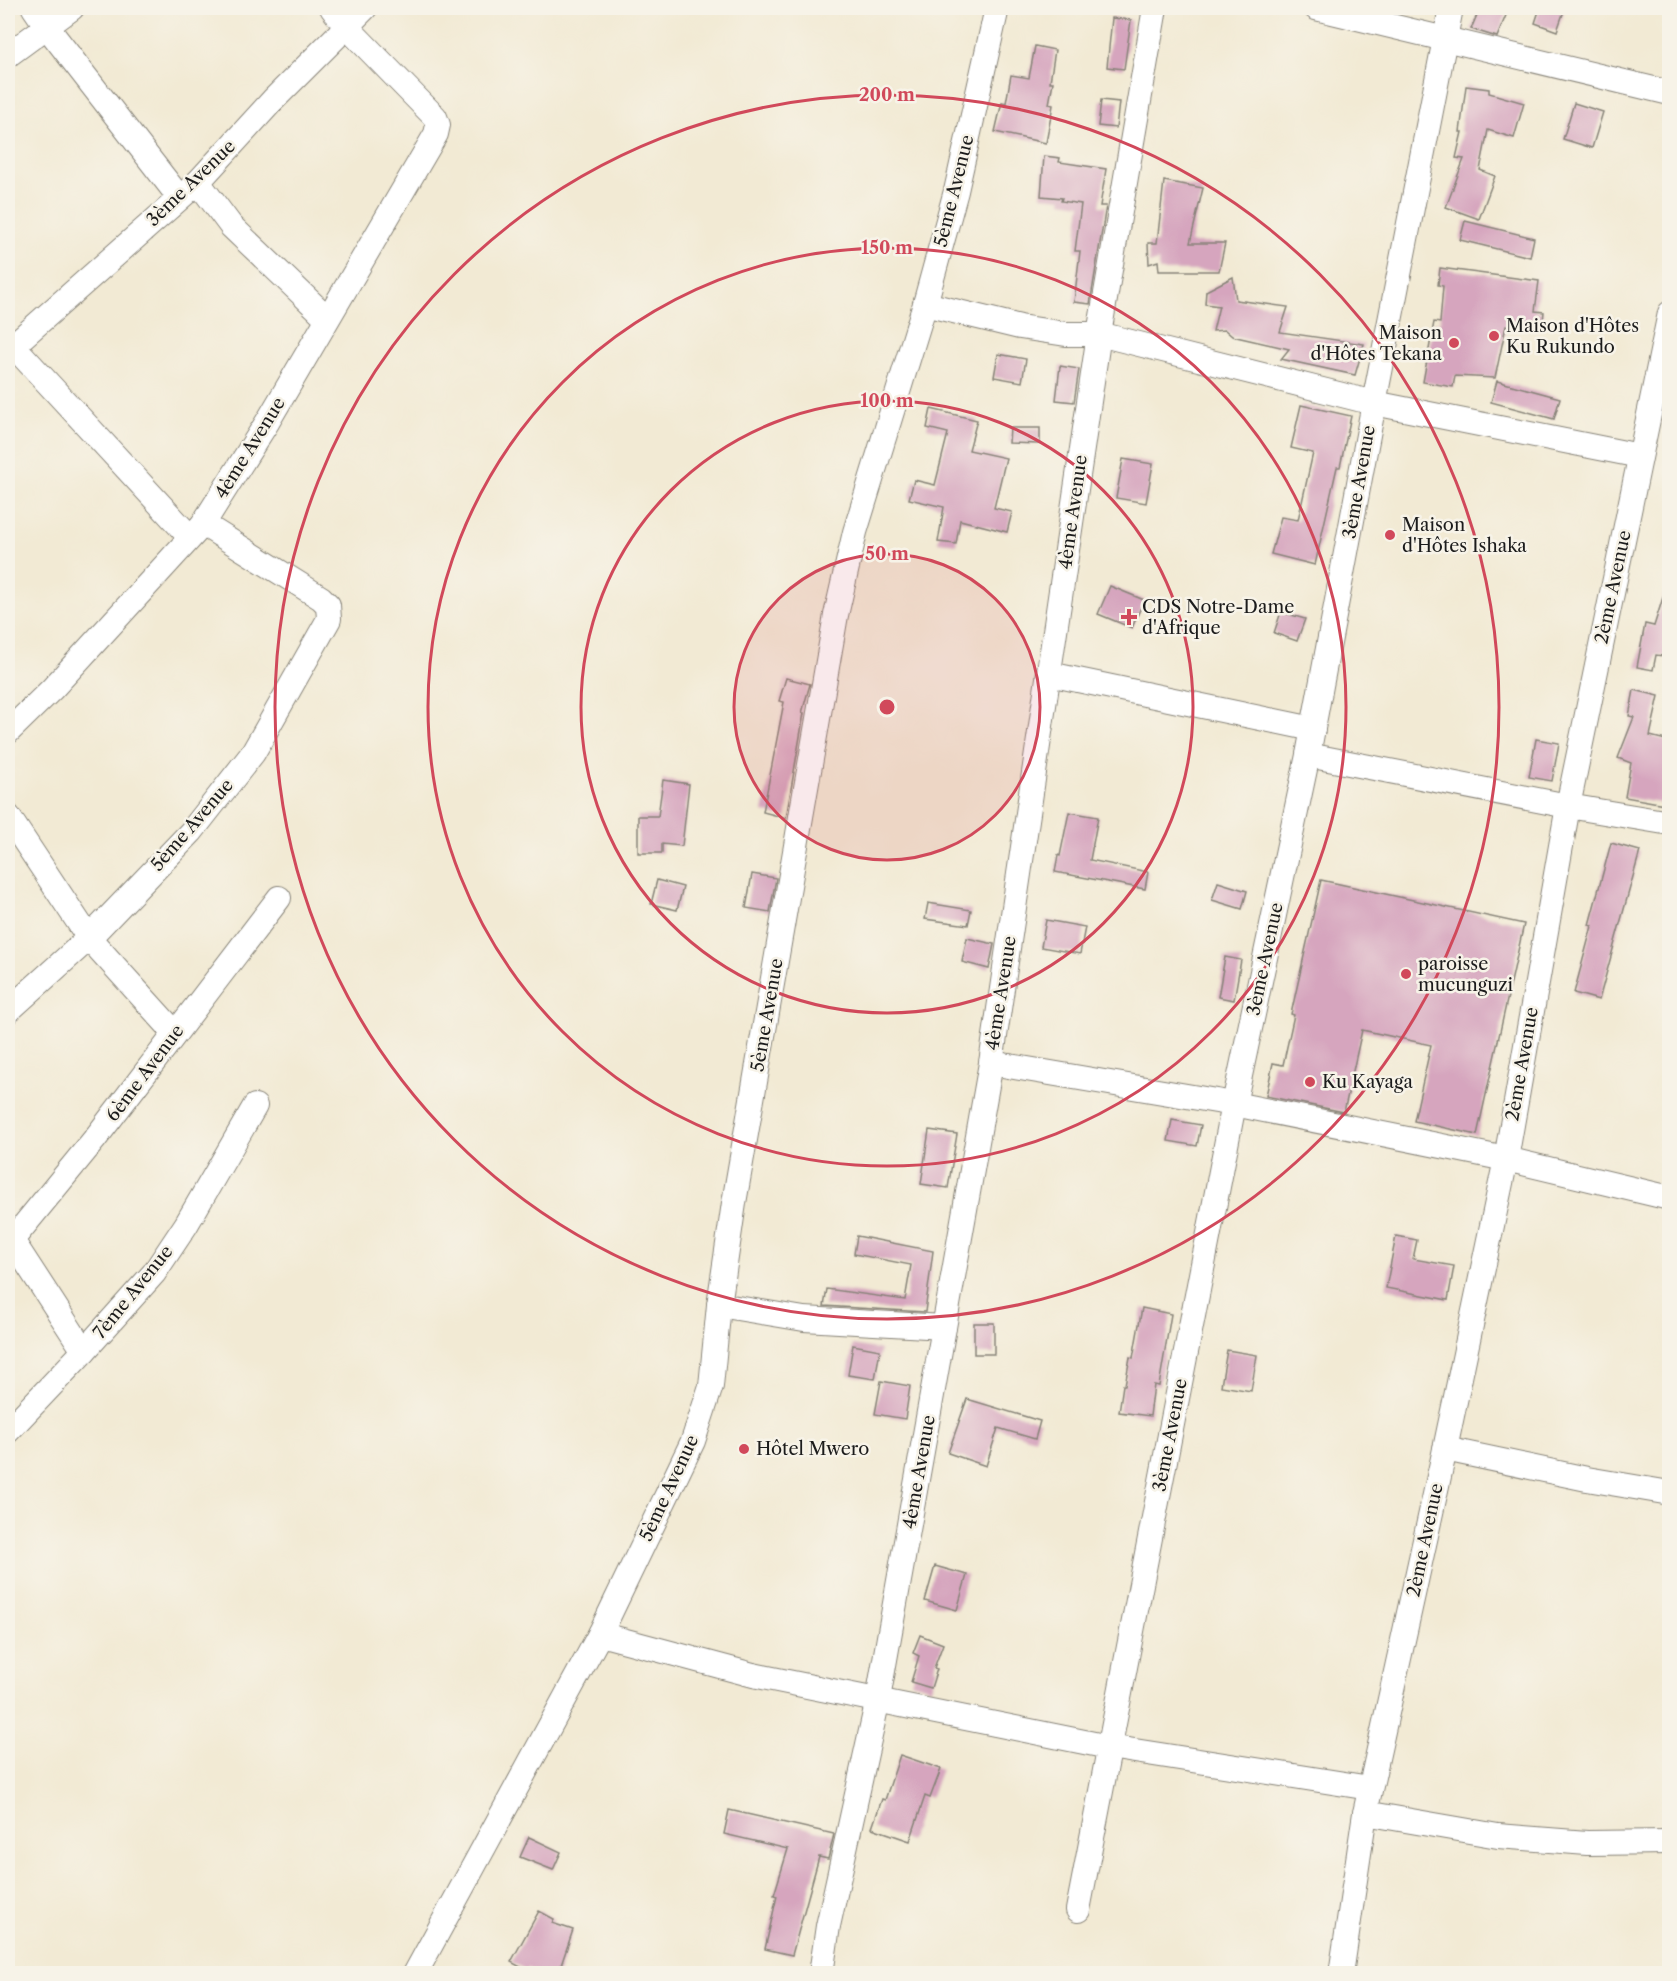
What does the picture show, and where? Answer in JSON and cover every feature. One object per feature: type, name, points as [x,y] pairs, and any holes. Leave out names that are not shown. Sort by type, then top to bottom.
[{"type":"street","points":[[8,55],[41,17],[72,8]]},
{"type":"street","points":[[332,8],[347,27]]},
{"type":"street","name":"3ème Avenue","points":[[9,345],[179,196],[198,182],[273,100],[365,8]]},
{"type":"street","name":"5ème Avenue","points":[[415,1974],[600,1634],[693,1441],[711,1386],[719,1305],[734,1203],[836,615],[855,532],[925,304],[956,191],[997,8]]},
{"type":"street","name":"4ème Avenue","points":[[821,1974],[828,1926],[878,1699],[991,1063],[1099,333],[1155,8]]},
{"type":"street","points":[[1316,8],[1670,93]]},
{"type":"street","name":"3ème Avenue","points":[[1078,1910],[1234,1104],[1308,755],[1451,8]]},
{"type":"street","points":[[41,17],[179,196]]},
{"type":"street","name":"4ème Avenue","points":[[8,732],[52,689],[196,530],[268,421],[436,134],[438,125],[435,117],[347,27]]},
{"type":"street","points":[[198,182],[231,226],[327,318]]},
{"type":"street","points":[[925,304],[1020,327],[1066,334],[1099,333],[1374,403],[1640,456]]},
{"type":"street","name":"2ème Avenue","points":[[1341,1974],[1370,1788],[1506,1159],[1568,806],[1670,313]]},
{"type":"street","points":[[9,345],[196,530]]},
{"type":"street","name":"5ème Avenue","points":[[8,1011],[89,938],[192,832],[253,753],[329,619],[328,605],[196,530]]},
{"type":"street","points":[[1049,674],[1313,729]]},
{"type":"street","points":[[1308,755],[1568,806],[1670,823]]},
{"type":"street","points":[[8,816],[89,938],[175,1033]]},
{"type":"street","name":"6ème Avenue","points":[[9,1240],[94,1140],[279,898]]},
{"type":"street","points":[[991,1063],[1234,1104],[1506,1159],[1670,1198]]},
{"type":"street","name":"7ème Avenue","points":[[8,1431],[154,1273],[186,1225],[255,1106]]},
{"type":"street","points":[[9,1240],[84,1351]]},
{"type":"street","points":[[719,1305],[804,1318],[944,1328]]},
{"type":"street","points":[[1445,1449],[1587,1479],[1670,1493]]},
{"type":"street","points":[[600,1634],[753,1675],[1109,1747],[1370,1788]]},
{"type":"street","points":[[1365,1814],[1498,1836],[1587,1843],[1670,1842]]},
{"type":"building","points":[[1480,8],[1509,8],[1497,37],[1471,29]]},
{"type":"building","points":[[1540,8],[1565,8],[1557,31],[1535,23]]},
{"type":"building","points":[[1112,18],[1131,20],[1124,69],[1107,67]]},
{"type":"building","points":[[1035,46],[1055,50],[1049,104],[1053,105],[1046,143],[995,132],[1002,102],[1006,103],[1011,75],[1029,78]]},
{"type":"building","points":[[1466,86],[1489,89],[1489,93],[1524,103],[1514,138],[1488,130],[1480,170],[1495,176],[1479,219],[1446,207],[1464,159],[1456,158],[1462,132],[1460,132]]},
{"type":"building","points":[[1101,100],[1119,102],[1116,128],[1098,126]]},
{"type":"building","points":[[1574,103],[1603,112],[1592,148],[1563,139]]},
{"type":"building","points":[[1044,156],[1060,158],[1059,162],[1106,169],[1100,206],[1106,206],[1090,304],[1074,302],[1080,251],[1075,251],[1081,204],[1061,201],[1062,198],[1041,196]]},
{"type":"building","points":[[1164,181],[1203,188],[1190,243],[1225,243],[1219,271],[1159,271],[1158,261],[1149,264],[1148,243],[1157,243]]},
{"type":"building","points":[[1465,221],[1534,238],[1530,257],[1460,240]]},
{"type":"building","points":[[1440,268],[1539,281],[1535,311],[1544,312],[1542,329],[1506,326],[1495,378],[1455,376],[1453,387],[1423,382],[1434,322],[1440,323],[1443,286],[1438,285]]},
{"type":"building","points":[[1233,277],[1236,300],[1288,307],[1280,332],[1364,344],[1355,375],[1281,359],[1289,349],[1232,336],[1225,330],[1213,331],[1219,306],[1205,304],[1206,291]]},
{"type":"building","points":[[998,354],[1026,359],[1022,382],[994,377]]},
{"type":"building","points":[[1060,366],[1079,369],[1074,402],[1056,400]]},
{"type":"building","points":[[1497,381],[1560,398],[1554,419],[1491,402]]},
{"type":"building","points":[[1301,405],[1351,416],[1315,565],[1271,554],[1281,517],[1298,520],[1313,453],[1291,448]]},
{"type":"building","points":[[931,409],[977,420],[969,450],[1006,458],[994,508],[1012,512],[1007,532],[960,520],[956,544],[938,542],[944,507],[909,499],[914,480],[935,485],[948,433],[927,428]]},
{"type":"building","points":[[1010,428],[1040,428],[1040,444],[1009,443]]},
{"type":"building","points":[[1123,459],[1153,464],[1146,503],[1116,498]]},
{"type":"building","points":[[1110,586],[1144,600],[1132,628],[1098,614]]},
{"type":"building","points":[[1666,588],[1670,589],[1670,657],[1656,655],[1653,670],[1637,667],[1645,624],[1654,626]]},
{"type":"building","points":[[1281,612],[1305,619],[1297,641],[1274,633]]},
{"type":"building","points":[[786,678],[810,684],[802,713],[804,713],[786,818],[763,812],[784,702],[779,701]]},
{"type":"building","points":[[1634,690],[1659,696],[1650,736],[1670,741],[1670,805],[1625,797],[1631,763],[1618,758],[1634,717],[1629,716]]},
{"type":"building","points":[[1536,739],[1559,743],[1552,781],[1529,777]]},
{"type":"building","points":[[663,780],[689,784],[682,846],[662,844],[662,853],[638,853],[638,816],[658,816]]},
{"type":"building","points":[[1069,812],[1098,817],[1090,860],[1148,872],[1145,889],[1055,872]]},
{"type":"building","points":[[1611,843],[1640,851],[1599,1000],[1574,993]]},
{"type":"building","points":[[752,874],[776,878],[770,912],[746,908]]},
{"type":"building","points":[[657,880],[683,887],[677,910],[651,904]]},
{"type":"building","name":"paroisse mucunguzi","points":[[1321,880],[1524,924],[1477,1135],[1414,1121],[1431,1045],[1362,1030],[1344,1112],[1266,1096],[1273,1063],[1283,1065],[1294,1015],[1291,1014]]},
{"type":"building","points":[[1218,882],[1247,891],[1242,909],[1212,900]]},
{"type":"building","points":[[928,903],[971,910],[968,925],[925,919]]},
{"type":"building","points":[[1046,920],[1085,927],[1080,954],[1041,947]]},
{"type":"building","points":[[967,938],[994,944],[989,969],[962,962]]},
{"type":"building","points":[[1225,957],[1241,960],[1234,1000],[1218,997]]},
{"type":"building","points":[[1172,1120],[1201,1125],[1197,1146],[1168,1141]]},
{"type":"building","points":[[929,1130],[957,1134],[948,1188],[921,1184]]},
{"type":"building","points":[[857,1236],[933,1251],[925,1312],[824,1306],[827,1289],[905,1300],[911,1265],[854,1254]]},
{"type":"building","points":[[1396,1236],[1417,1240],[1413,1259],[1454,1266],[1448,1300],[1386,1288]]},
{"type":"building","points":[[1142,1308],[1171,1314],[1159,1386],[1154,1385],[1150,1416],[1119,1412],[1130,1357],[1133,1358]]},
{"type":"building","points":[[974,1323],[994,1323],[994,1354],[974,1354]]},
{"type":"building","points":[[853,1345],[880,1350],[875,1379],[848,1375]]},
{"type":"building","points":[[1227,1350],[1257,1355],[1251,1391],[1221,1386]]},
{"type":"building","points":[[881,1381],[910,1386],[905,1419],[875,1414]]},
{"type":"building","points":[[967,1399],[1040,1421],[1035,1439],[998,1428],[986,1466],[948,1453]]},
{"type":"building","points":[[935,1566],[967,1575],[957,1610],[925,1601]]},
{"type":"building","points":[[920,1635],[943,1644],[934,1668],[937,1669],[931,1688],[911,1682],[919,1656],[913,1653]]},
{"type":"building","points":[[900,1755],[941,1769],[930,1798],[925,1796],[910,1841],[872,1828],[882,1799],[885,1800]]},
{"type":"building","points":[[729,1810],[834,1834],[828,1859],[819,1857],[792,1955],[765,1949],[777,1896],[774,1895],[788,1849],[724,1834]]},
{"type":"building","points":[[529,1837],[561,1852],[553,1870],[520,1857]]},
{"type":"building","points":[[539,1911],[554,1919],[552,1923],[573,1930],[558,1974],[542,1974],[527,1968],[526,1970],[511,1962]]},
{"type":"place","name":"Maison d'Hôtes Ku Rukundo","points":[[1494,336]]},
{"type":"place","name":"Maison d'Hôtes Tekana","points":[[1454,343]]},
{"type":"place","name":"Maison d'Hôtes Ishaka","points":[[1390,535]]},
{"type":"place","name":"CDS Notre-Dame d'Afrique","points":[[1129,617]]},
{"type":"place","name":"paroisse mucunguzi","points":[[1406,974]]},
{"type":"place","name":"Ku Kayaga","points":[[1310,1082]]},
{"type":"place","name":"Hôtel Mwero","points":[[744,1449]]}]
